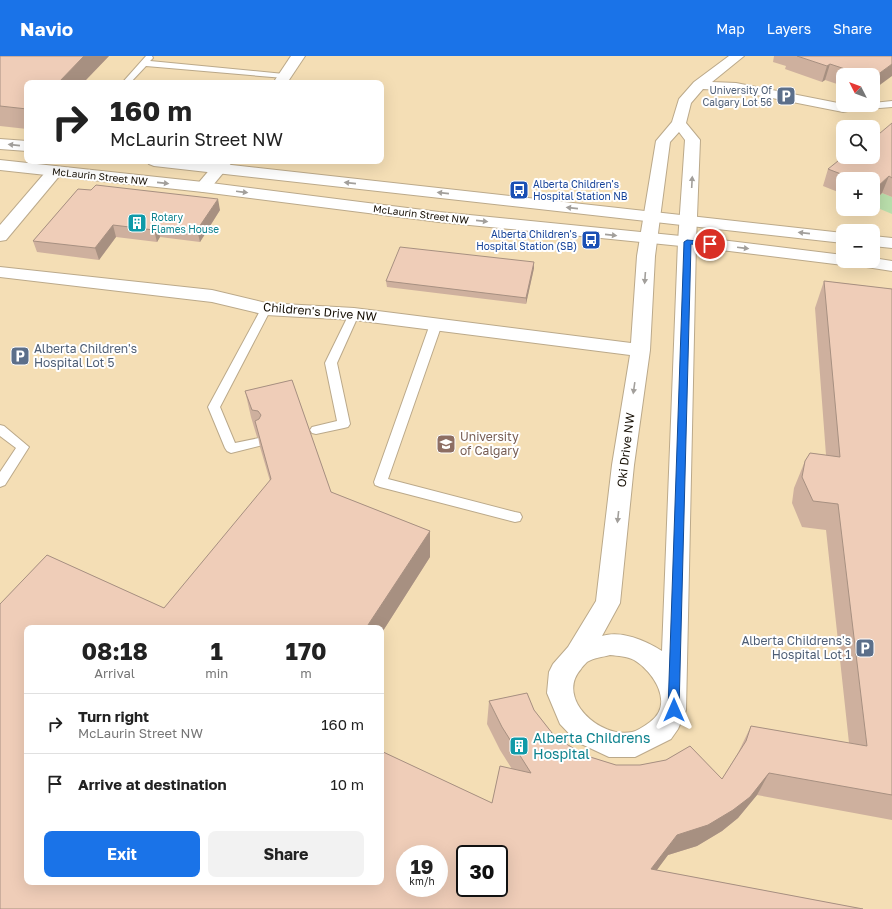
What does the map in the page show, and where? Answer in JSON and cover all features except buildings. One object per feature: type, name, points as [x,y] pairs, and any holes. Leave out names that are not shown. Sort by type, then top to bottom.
[{"type":"street","points":[[282,80],[298,56]]},
{"type":"street","points":[[673,692],[668,676],[657,663],[643,653],[627,646],[610,644],[594,646],[578,653],[567,665],[560,680],[560,698],[567,714],[579,729],[597,740],[616,745],[636,744],[653,737],[666,725],[674,710],[673,692],[687,242],[693,140],[679,123],[684,102],[698,85],[737,56]]},
{"type":"street","points":[[698,85],[736,87],[836,107]]},
{"type":"street","name":"Oki Drive NW","points":[[578,653],[608,603],[623,465],[640,350],[649,239],[663,141],[679,123]]},
{"type":"street","points":[[0,144],[24,146]]},
{"type":"street","name":"McLaurin Street NW","points":[[205,164],[836,237]]},
{"type":"street","name":"McLaurin Street NW","points":[[0,165],[203,187],[439,217],[687,242],[836,259]]},
{"type":"street","points":[[203,187],[222,165]]},
{"type":"street","points":[[0,236],[55,171]]},
{"type":"street","points":[[880,242],[892,243]]},
{"type":"street","points":[[880,264],[892,266]]},
{"type":"street","name":"Children's Drive NW","points":[[0,272],[212,296],[266,309],[354,314],[640,350]]},
{"type":"lane","points":[[129,80],[150,56]]},
{"type":"lane","points":[[144,63],[282,80]]},
{"type":"lane","points":[[880,105],[892,104]]},
{"type":"lane","points":[[259,442],[231,448],[214,408],[266,309]]},
{"type":"lane","points":[[316,430],[344,424],[330,363],[354,314]]},
{"type":"lane","points":[[436,324],[380,482],[515,517]]},
{"type":"lane","points":[[0,429],[23,447],[0,481]]},
{"type":"shaded area","name":"University of Calgary","points":[[0,56],[892,56],[892,909],[0,909]]},
{"type":"green space","points":[[882,193],[892,197],[892,214],[880,209],[880,195]]},
{"type":"place","name":"University Of Calgary Lot 56","points":[[786,96]]},
{"type":"place","name":"Alberta Children's Hospital Station NB","points":[[519,190]]},
{"type":"place","name":"Rotary Flames House","points":[[137,223]]},
{"type":"place","name":"Alberta Children's Hospital Station (SB)","points":[[591,240]]},
{"type":"place","name":"Alberta Children's Hospital Lot 5","points":[[20,356]]},
{"type":"place","name":"University of Calgary","points":[[446,444]]},
{"type":"place","name":"Alberta Childrens's Hospital Lot 1","points":[[865,648]]},
{"type":"place","name":"Alberta Childrens Hospital","points":[[519,746]]},
{"type":"route","points":[[674,710],[673,692],[676,642],[687,242],[710,244]]}]
